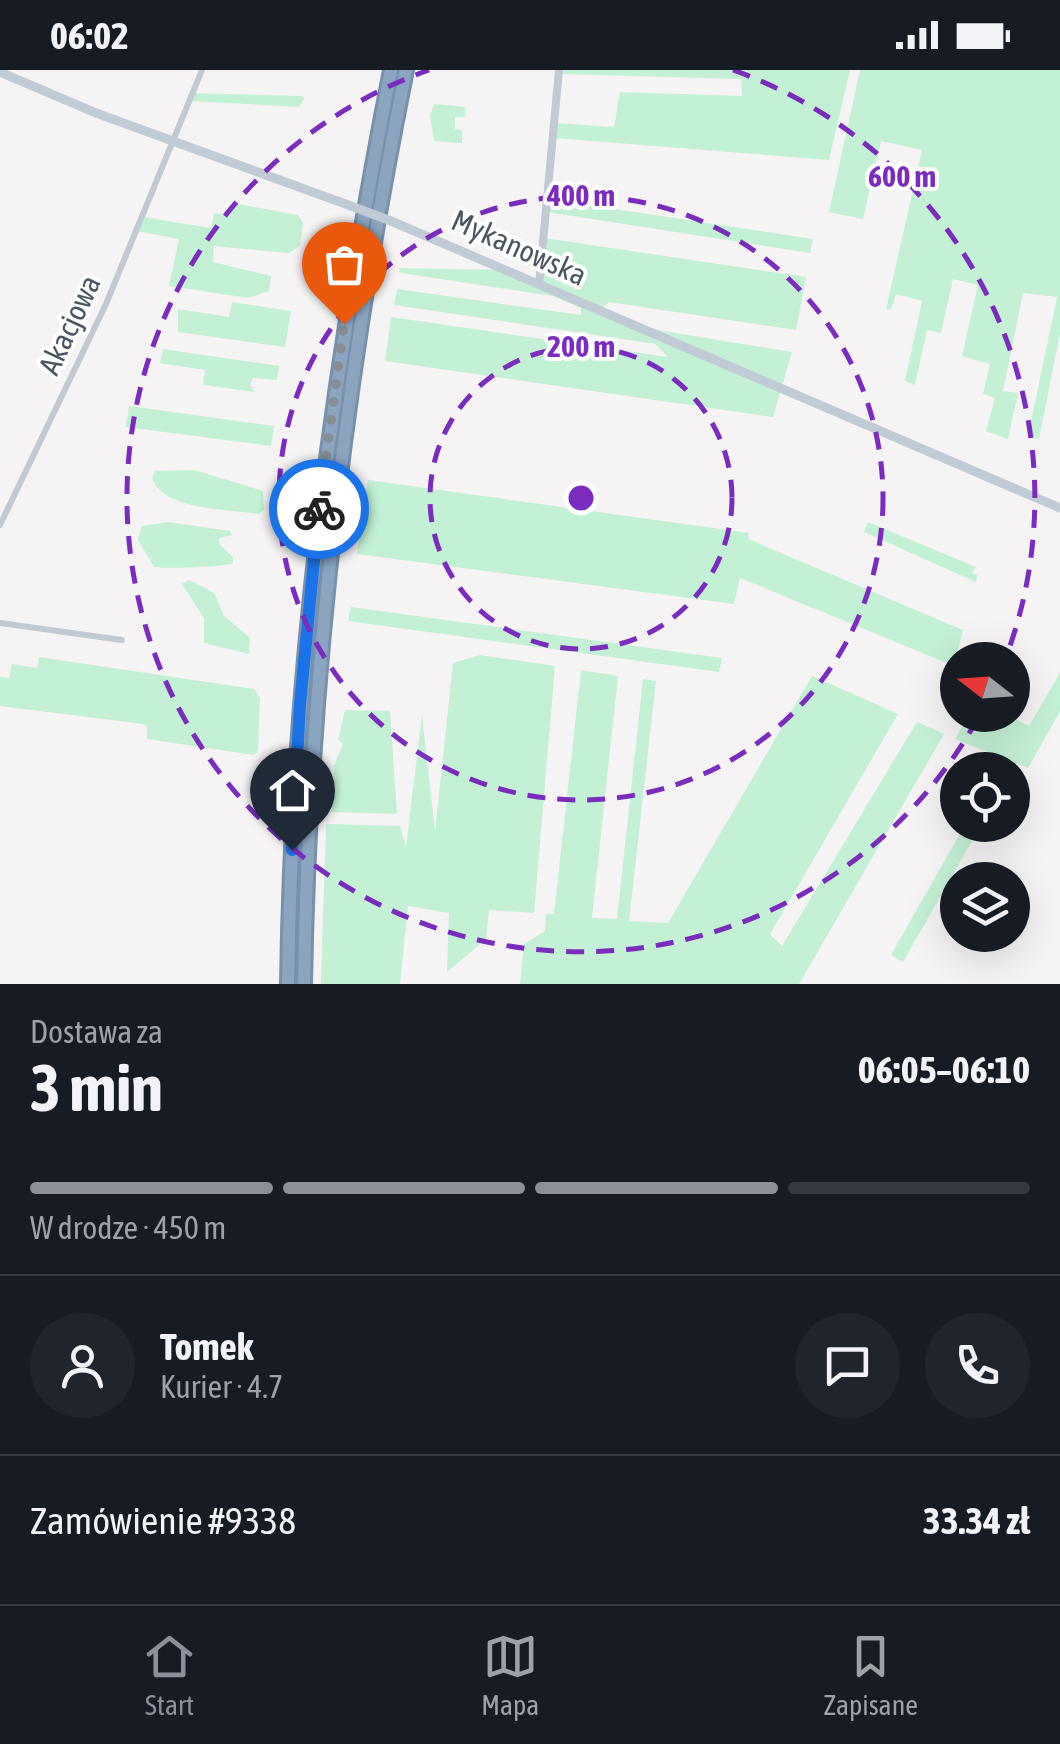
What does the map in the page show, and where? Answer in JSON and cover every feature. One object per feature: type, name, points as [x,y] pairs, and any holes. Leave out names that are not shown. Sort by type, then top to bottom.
[{"type":"highway","points":[[288,984],[296,758],[315,543],[346,310],[391,70]]},
{"type":"highway","points":[[304,984],[310,779],[330,544],[362,310],[406,70]]},
{"type":"main road","name":"Mykanowska","points":[[0,72],[392,221],[1060,508]]},
{"type":"street","name":"Akacjowa","points":[[0,524],[106,304],[202,70]]},
{"type":"street","points":[[539,284],[560,70]]},
{"type":"street","points":[[0,623],[122,640]]},
{"type":"green space","points":[[560,70],[850,70],[829,160],[554,138],[556,123],[614,127],[620,92],[742,96],[741,79],[559,74]]},
{"type":"green space","points":[[860,70],[1060,70],[1060,333],[1039,439],[1028,436],[1057,297],[1023,293],[1003,391],[1018,393],[1008,439],[986,431],[995,398],[983,394],[990,364],[962,356],[978,285],[953,279],[941,333],[927,330],[915,385],[905,381],[922,301],[896,294],[891,310],[886,309],[922,150],[881,141],[863,219],[829,212]]},
{"type":"green space","points":[[194,93],[304,99],[299,107],[191,101]]},
{"type":"green space","points":[[434,104],[465,107],[465,117],[455,117],[455,129],[462,130],[462,143],[434,141],[430,116]]},
{"type":"green space","points":[[548,199],[813,239],[810,253],[547,212]]},
{"type":"green space","points":[[232,203],[298,215],[303,223],[300,246],[289,253],[214,246],[213,262],[271,276],[269,291],[249,298],[169,286],[179,239],[137,231],[143,217],[211,228],[214,213],[230,216]]},
{"type":"green space","points":[[544,238],[806,277],[796,330],[609,302],[600,310],[639,327],[792,352],[773,417],[385,361],[391,317],[668,357],[656,344],[394,305],[397,289],[581,315],[581,308],[553,296],[401,273],[399,268],[505,270],[539,284]]},
{"type":"green space","points":[[232,302],[291,311],[285,347],[178,332],[178,309],[229,317]]},
{"type":"green space","points":[[163,349],[279,366],[277,380],[253,378],[250,385],[255,392],[203,385],[205,370],[160,363]]},
{"type":"green space","points":[[129,406],[274,426],[271,446],[126,427]]},
{"type":"green space","points":[[194,470],[263,491],[264,510],[259,514],[183,503],[159,489],[152,478],[155,471]]},
{"type":"green space","points":[[368,480],[749,533],[748,539],[963,630],[960,642],[940,642],[940,660],[740,578],[734,604],[357,554]]},
{"type":"green space","points":[[168,522],[230,531],[232,535],[219,538],[219,544],[233,557],[233,563],[154,567],[138,540],[142,526]]},
{"type":"green space","points":[[868,522],[976,567],[972,573],[977,575],[976,582],[864,532]]},
{"type":"green space","points":[[189,580],[214,593],[224,616],[250,638],[249,654],[204,643],[204,618],[182,584]]},
{"type":"green space","points":[[351,607],[722,658],[719,672],[348,621]]},
{"type":"green space","points":[[480,655],[555,666],[534,913],[489,910],[486,939],[447,972],[449,913],[408,906],[400,984],[321,984],[326,824],[400,826],[406,847],[422,715],[435,832],[453,663]]},
{"type":"green space","points":[[39,657],[254,689],[260,698],[258,751],[254,755],[147,739],[147,726],[143,724],[0,706],[0,677],[9,678],[12,664],[37,668]]},
{"type":"green space","points":[[581,670],[618,676],[592,918],[617,919],[643,679],[656,681],[629,921],[668,923],[812,676],[898,714],[770,934],[782,946],[917,722],[944,734],[799,984],[520,984],[524,944],[545,931],[546,914],[554,914]]},
{"type":"green space","points":[[1060,673],[1060,711],[1030,764],[1030,752],[988,752],[955,739],[959,732],[1030,732],[1030,724]]},
{"type":"green space","points":[[345,710],[390,711],[397,814],[332,812],[334,766],[343,744],[338,740]]},
{"type":"green space","points":[[955,842],[971,842],[960,862],[944,862]]},
{"type":"green space","points":[[940,869],[940,897],[903,962],[891,955]]},
{"type":"way so far","points":[[319,509],[344,324]]},
{"type":"route","points":[[292,850],[300,705],[319,509]]}]
